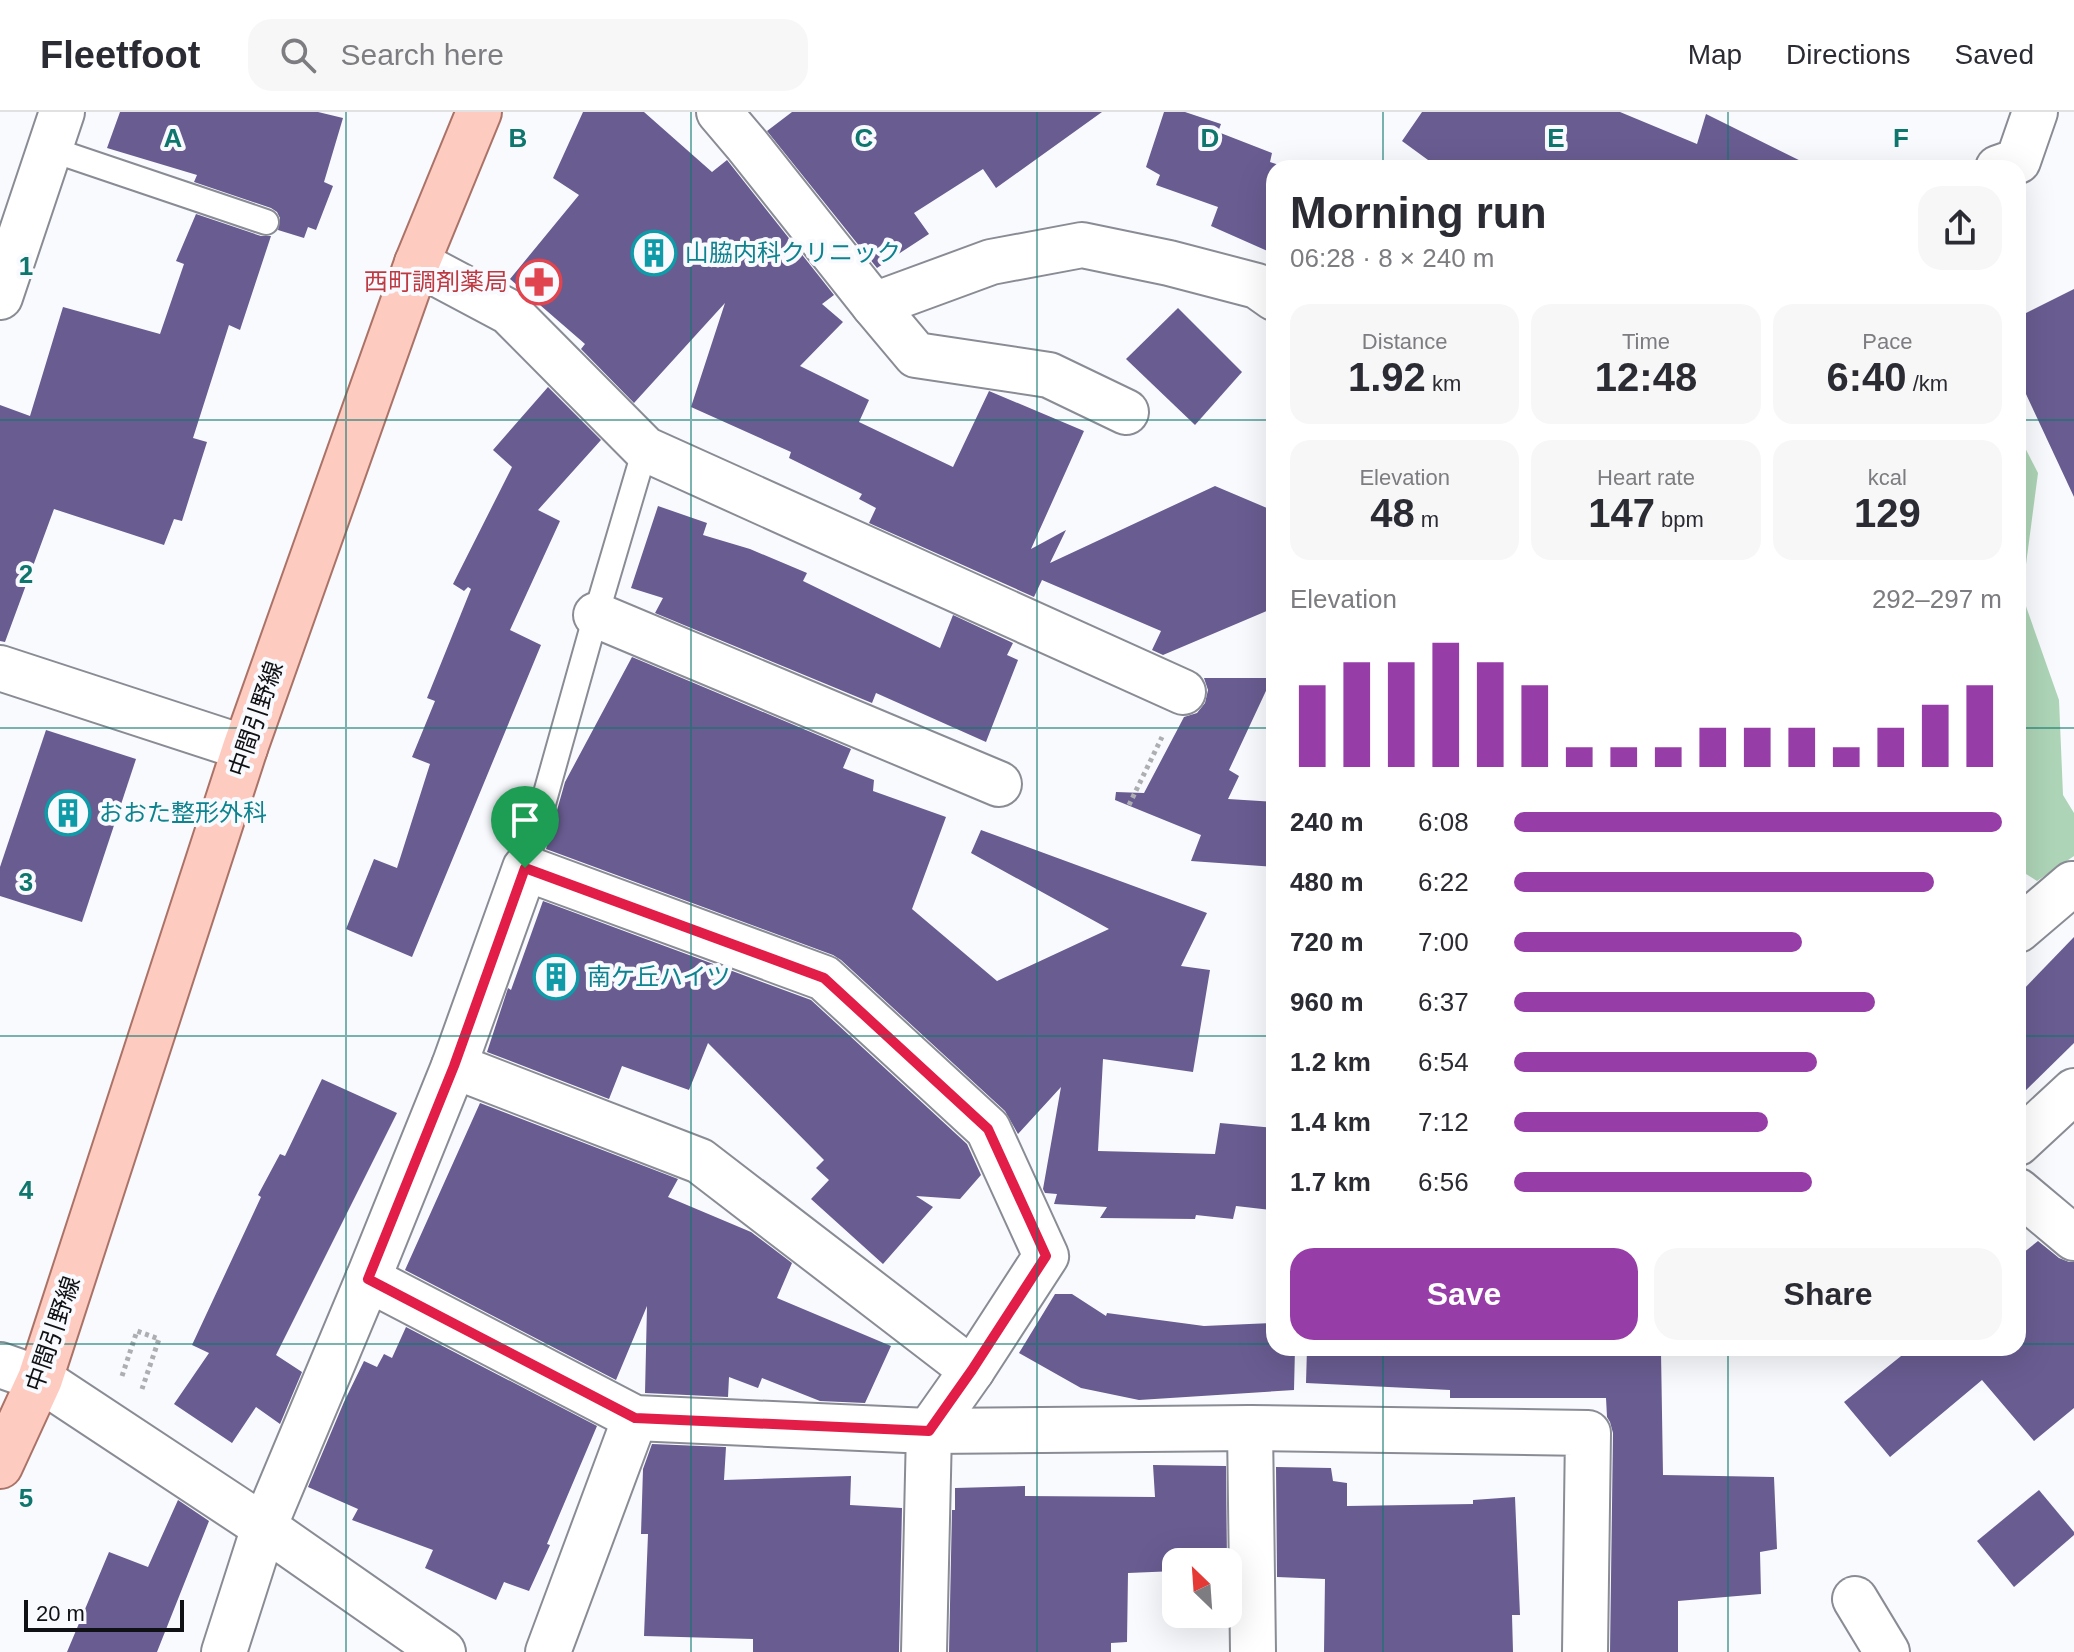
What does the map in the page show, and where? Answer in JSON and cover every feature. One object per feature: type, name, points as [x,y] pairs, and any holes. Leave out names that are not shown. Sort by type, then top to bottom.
[{"type":"main road","name":"中間引野線","points":[[0,1466],[40,1379],[245,748],[417,263],[479,112]]},
{"type":"street","points":[[719,112],[916,355],[1049,375],[1126,412]]},
{"type":"street","points":[[2018,160],[2035,112]]},
{"type":"street","points":[[2,287],[56,130]]},
{"type":"street","points":[[874,305],[991,262],[1082,245],[1169,263],[1257,286],[1266,292]]},
{"type":"street","points":[[417,263],[509,312],[645,449],[1175,709]]},
{"type":"street","points":[[596,615],[999,784]]},
{"type":"street","points":[[0,668],[245,748]]},
{"type":"street","points":[[224,1652],[264,1527],[454,1066],[525,868],[824,978],[988,1129],[1046,1256],[929,1431],[924,1652]]},
{"type":"street","points":[[2026,923],[2072,884],[2074,886]]},
{"type":"street","points":[[454,1066],[700,1161],[972,1370]]},
{"type":"street","points":[[2026,1136],[2074,1091]]},
{"type":"street","points":[[2026,1198],[2074,1238]]},
{"type":"street","points":[[368,1279],[635,1418],[929,1431],[1250,1428],[1588,1433],[1585,1652]]},
{"type":"street","points":[[0,1365],[40,1379],[264,1527],[443,1652]]},
{"type":"street","points":[[548,1652],[635,1418]]},
{"type":"street","points":[[1250,1428],[1253,1652]]},
{"type":"street","points":[[1855,1599],[1887,1652]]},
{"type":"lane","points":[[56,130],[266,222]]},
{"type":"lane","points":[[525,868],[645,449]]},
{"type":"path","points":[[1129,805],[1175,709]]},
{"type":"path","points":[[122,1376],[137,1331],[159,1339],[142,1390]]},
{"type":"green space","points":[[2026,450],[2038,473],[2026,564]]},
{"type":"green space","points":[[2026,606],[2059,700],[2063,795],[2074,813],[2074,856],[2037,881],[2026,874]]},
{"type":"building","points":[[120,112],[318,112],[343,118],[324,182],[333,186],[316,230],[308,227],[304,238],[278,230],[280,218],[271,208],[194,182],[197,175],[107,148]]},
{"type":"building","points":[[583,112],[644,112],[712,172],[727,160],[834,295],[822,304],[843,322],[800,366],[869,400],[859,422],[953,467],[989,391],[1084,431],[1031,549],[1066,530],[1050,563],[1215,486],[1266,508],[1266,611],[1163,655],[1152,650],[1161,631],[1042,580],[1034,597],[869,523],[876,508],[859,499],[862,494],[789,458],[791,452],[691,407],[725,303],[634,403],[581,349],[585,344],[510,279],[579,195],[553,178]]},
{"type":"building","points":[[792,112],[1102,112],[996,188],[983,169],[914,213],[929,234],[877,268],[767,131]]},
{"type":"building","points":[[1164,112],[1185,112],[1221,124],[1218,132],[1272,153],[1270,160],[1266,160],[1266,250],[1211,226],[1218,207],[1156,185],[1160,175],[1146,167]]},
{"type":"building","points":[[1422,112],[1620,112],[1697,144],[1706,114],[1799,160],[1428,160],[1402,141]]},
{"type":"building","points":[[196,214],[261,236],[271,236],[240,330],[229,325],[193,438],[207,442],[182,521],[174,519],[164,545],[54,509],[5,642],[0,641],[0,405],[30,416],[63,307],[160,334],[184,264],[176,261]]},
{"type":"building","points":[[2074,289],[2074,497],[2026,394],[2026,313]]},
{"type":"building","points":[[1178,308],[1242,372],[1195,425],[1126,359]]},
{"type":"building","points":[[548,387],[601,440],[538,510],[560,521],[510,630],[541,645],[412,957],[346,929],[374,859],[397,868],[430,764],[412,757],[435,701],[427,698],[471,589],[468,587],[464,591],[453,584],[512,467],[493,450]]},
{"type":"building","points":[[658,506],[707,523],[703,535],[750,549],[807,573],[803,581],[940,648],[953,615],[1013,643],[1007,655],[1018,660],[986,742],[876,693],[872,703],[655,613],[663,598],[631,588]]},
{"type":"building","points":[[632,657],[851,749],[843,768],[874,780],[873,791],[946,817],[912,909],[997,981],[1109,929],[971,853],[981,830],[1207,913],[1181,966],[1210,970],[1193,1072],[1103,1059],[1098,1151],[1215,1154],[1220,1123],[1266,1127],[1266,1209],[1236,1206],[1233,1219],[1196,1215],[1195,1219],[1100,1218],[1107,1207],[1054,1204],[1057,1194],[1045,1193],[1043,1189],[1061,1087],[1018,1134],[1005,1111],[833,955],[546,849],[565,782]]},
{"type":"building","points":[[1204,678],[1266,678],[1266,691],[1229,770],[1239,776],[1228,799],[1266,801],[1266,866],[1191,861],[1201,835],[1115,800],[1116,792],[1144,793],[1184,717],[1197,713],[1205,703],[1208,690]]},
{"type":"building","name":"おおた整形外科","points":[[46,730],[136,759],[82,922],[0,896],[0,867]]},
{"type":"building","points":[[543,901],[811,1000],[967,1144],[981,1175],[960,1199],[916,1196],[933,1207],[883,1264],[811,1199],[829,1180],[816,1168],[824,1160],[708,1043],[689,1090],[622,1066],[609,1099],[487,1052],[508,988],[511,990]]},
{"type":"building","points":[[2074,937],[2074,1043],[2026,1090],[2026,987]]},
{"type":"building","points":[[322,1079],[397,1113],[276,1355],[302,1372],[280,1424],[256,1407],[232,1443],[174,1404],[209,1353],[192,1345],[261,1197],[258,1195],[280,1154],[285,1156]]},
{"type":"building","points":[[480,1103],[678,1179],[668,1197],[751,1232],[792,1263],[777,1298],[891,1346],[865,1403],[820,1401],[762,1378],[758,1388],[729,1377],[728,1397],[645,1393],[647,1306],[616,1380],[405,1270]]},
{"type":"building","points":[[2038,1241],[2059,1258],[2074,1262],[2074,1408],[2034,1441],[1982,1380],[1890,1457],[1844,1402],[1901,1356],[2026,1356],[2026,1251]]},
{"type":"building","points":[[1055,1294],[1072,1294],[1106,1316],[1107,1313],[1204,1326],[1266,1323],[1266,1356],[1295,1356],[1294,1390],[1139,1400],[1081,1388],[1019,1353]]},
{"type":"building","points":[[406,1327],[597,1426],[529,1591],[504,1582],[496,1600],[425,1568],[433,1550],[352,1520],[358,1509],[308,1487],[364,1361],[377,1367],[384,1354],[392,1358]]},
{"type":"building","points":[[1307,1356],[1661,1356],[1663,1475],[1774,1477],[1777,1549],[1760,1552],[1761,1594],[1678,1601],[1678,1652],[1610,1652],[1613,1433],[1607,1417],[1606,1398],[1450,1398],[1450,1390],[1306,1383]]},
{"type":"building","points":[[652,1444],[726,1447],[724,1480],[851,1476],[850,1505],[902,1508],[899,1652],[753,1652],[753,1639],[644,1636],[648,1534],[641,1534],[643,1469]]},
{"type":"building","points":[[1153,1465],[1226,1466],[1227,1548],[1162,1548],[1162,1572],[1128,1573],[1127,1642],[1111,1643],[1111,1652],[949,1652],[955,1488],[1025,1486],[1025,1496],[1155,1497]]},
{"type":"building","points":[[1276,1467],[1331,1468],[1333,1481],[1347,1483],[1347,1506],[1473,1504],[1473,1500],[1515,1497],[1520,1615],[1512,1615],[1513,1652],[1324,1652],[1325,1579],[1277,1577]]},
{"type":"building","points":[[2039,1490],[2074,1535],[2014,1587],[1977,1541]]},
{"type":"building","points":[[178,1500],[209,1521],[157,1652],[67,1652],[109,1552],[148,1567]]},
{"type":"place","name":"山脇内科クリニック","points":[[654,253]]},
{"type":"place","name":"西町調剤薬局","points":[[539,282]]},
{"type":"place","name":"おおた整形外科","points":[[68,813]]},
{"type":"place","name":"南ケ丘ハイツ","points":[[556,977]]},
{"type":"route","points":[[525,868],[824,978],[988,1129],[1046,1256],[929,1431],[635,1418],[368,1279],[454,1066],[525,868]]}]
